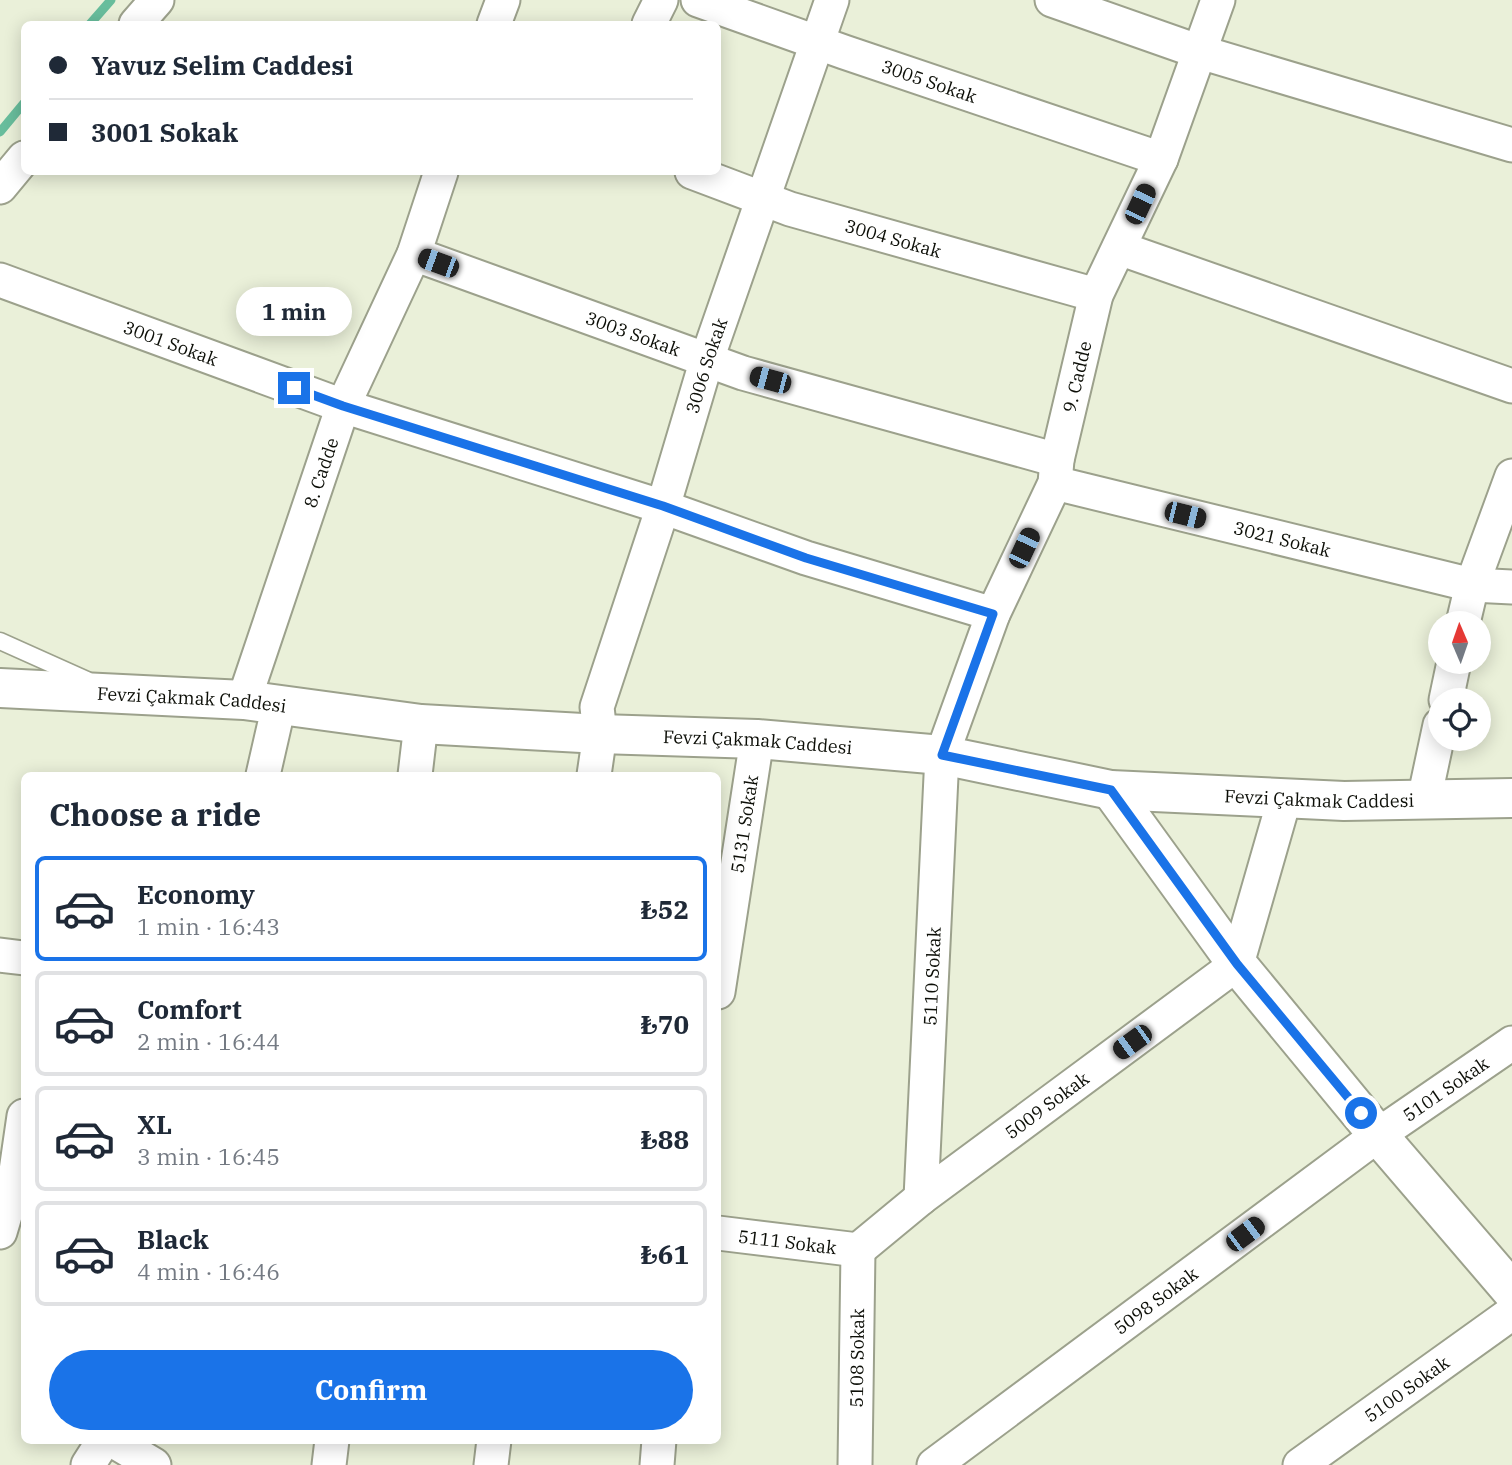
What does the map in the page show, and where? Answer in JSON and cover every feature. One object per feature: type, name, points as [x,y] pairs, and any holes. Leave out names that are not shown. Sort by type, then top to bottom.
[{"type":"street","points":[[139,21],[157,0]]},
{"type":"street","points":[[495,21],[503,0]]},
{"type":"street","points":[[650,21],[661,0]]},
{"type":"street","name":"3005 Sokak","points":[[698,0],[1161,159]]},
{"type":"street","name":"3006 Sokak","points":[[594,772],[600,734],[597,707],[663,506],[707,359],[832,0]]},
{"type":"street","points":[[1052,0],[1200,52],[1512,145]]},
{"type":"street","name":"9. Cadde","points":[[942,755],[993,614],[1056,472],[1096,295],[1161,159],[1218,0]]},
{"type":"street","points":[[0,187],[21,162]]},
{"type":"street","name":"8. Cadde","points":[[263,772],[262,702],[343,406],[414,254],[440,175]]},
{"type":"street","name":"3004 Sokak","points":[[700,175],[789,209],[1096,295]]},
{"type":"street","points":[[1119,248],[1512,386]]},
{"type":"street","name":"3003 Sokak","points":[[414,254],[743,373],[1056,472]]},
{"type":"street","name":"3001 Sokak","points":[[0,280],[343,406],[663,506],[806,558],[993,614]]},
{"type":"street","name":"3021 Sokak","points":[[1056,472],[1472,585],[1512,587]]},
{"type":"street","points":[[1466,611],[1472,585],[1512,476]]},
{"type":"street","name":"Fevzi Çakmak Caddesi","points":[[0,688],[262,702],[421,724],[757,739],[942,755],[1111,790],[1344,801],[1512,798]]},
{"type":"street","points":[[415,772],[421,724]]},
{"type":"street","name":"5131 Sokak","points":[[721,973],[757,739]]},
{"type":"street","points":[[1424,800],[1434,751]]},
{"type":"street","name":"5110 Sokak","points":[[921,1198],[942,755]]},
{"type":"street","points":[[1111,790],[1237,964],[1378,1135],[1512,1291]]},
{"type":"street","points":[[1237,964],[1284,797]]},
{"type":"street","points":[[0,955],[21,958]]},
{"type":"street","name":"5009 Sokak","points":[[858,1250],[921,1198],[1237,964]]},
{"type":"street","name":"5101 Sokak","points":[[1378,1135],[1512,1044]]},
{"type":"street","points":[[0,1232],[13,1184],[21,1135]]},
{"type":"street","name":"5098 Sokak","points":[[934,1465],[1378,1135]]},
{"type":"street","name":"5111 Sokak","points":[[721,1233],[858,1250]]},
{"type":"street","name":"5108 Sokak","points":[[855,1465],[858,1250]]},
{"type":"street","name":"5100 Sokak","points":[[1306,1463],[1512,1313]]},
{"type":"street","points":[[88,1465],[101,1444]]},
{"type":"street","points":[[119,1444],[154,1465]]},
{"type":"street","points":[[329,1465],[332,1444]]},
{"type":"street","points":[[491,1465],[494,1444]]},
{"type":"street","points":[[657,1465],[659,1444]]},
{"type":"lane","points":[[0,641],[118,694]]},
{"type":"waterway","points":[[93,21],[111,0]]},
{"type":"waterway","points":[[0,132],[21,107]]},
{"type":"route","points":[[294,388],[343,406],[663,506],[806,558],[993,614],[942,755],[1111,790],[1237,964],[1361,1113]]}]
